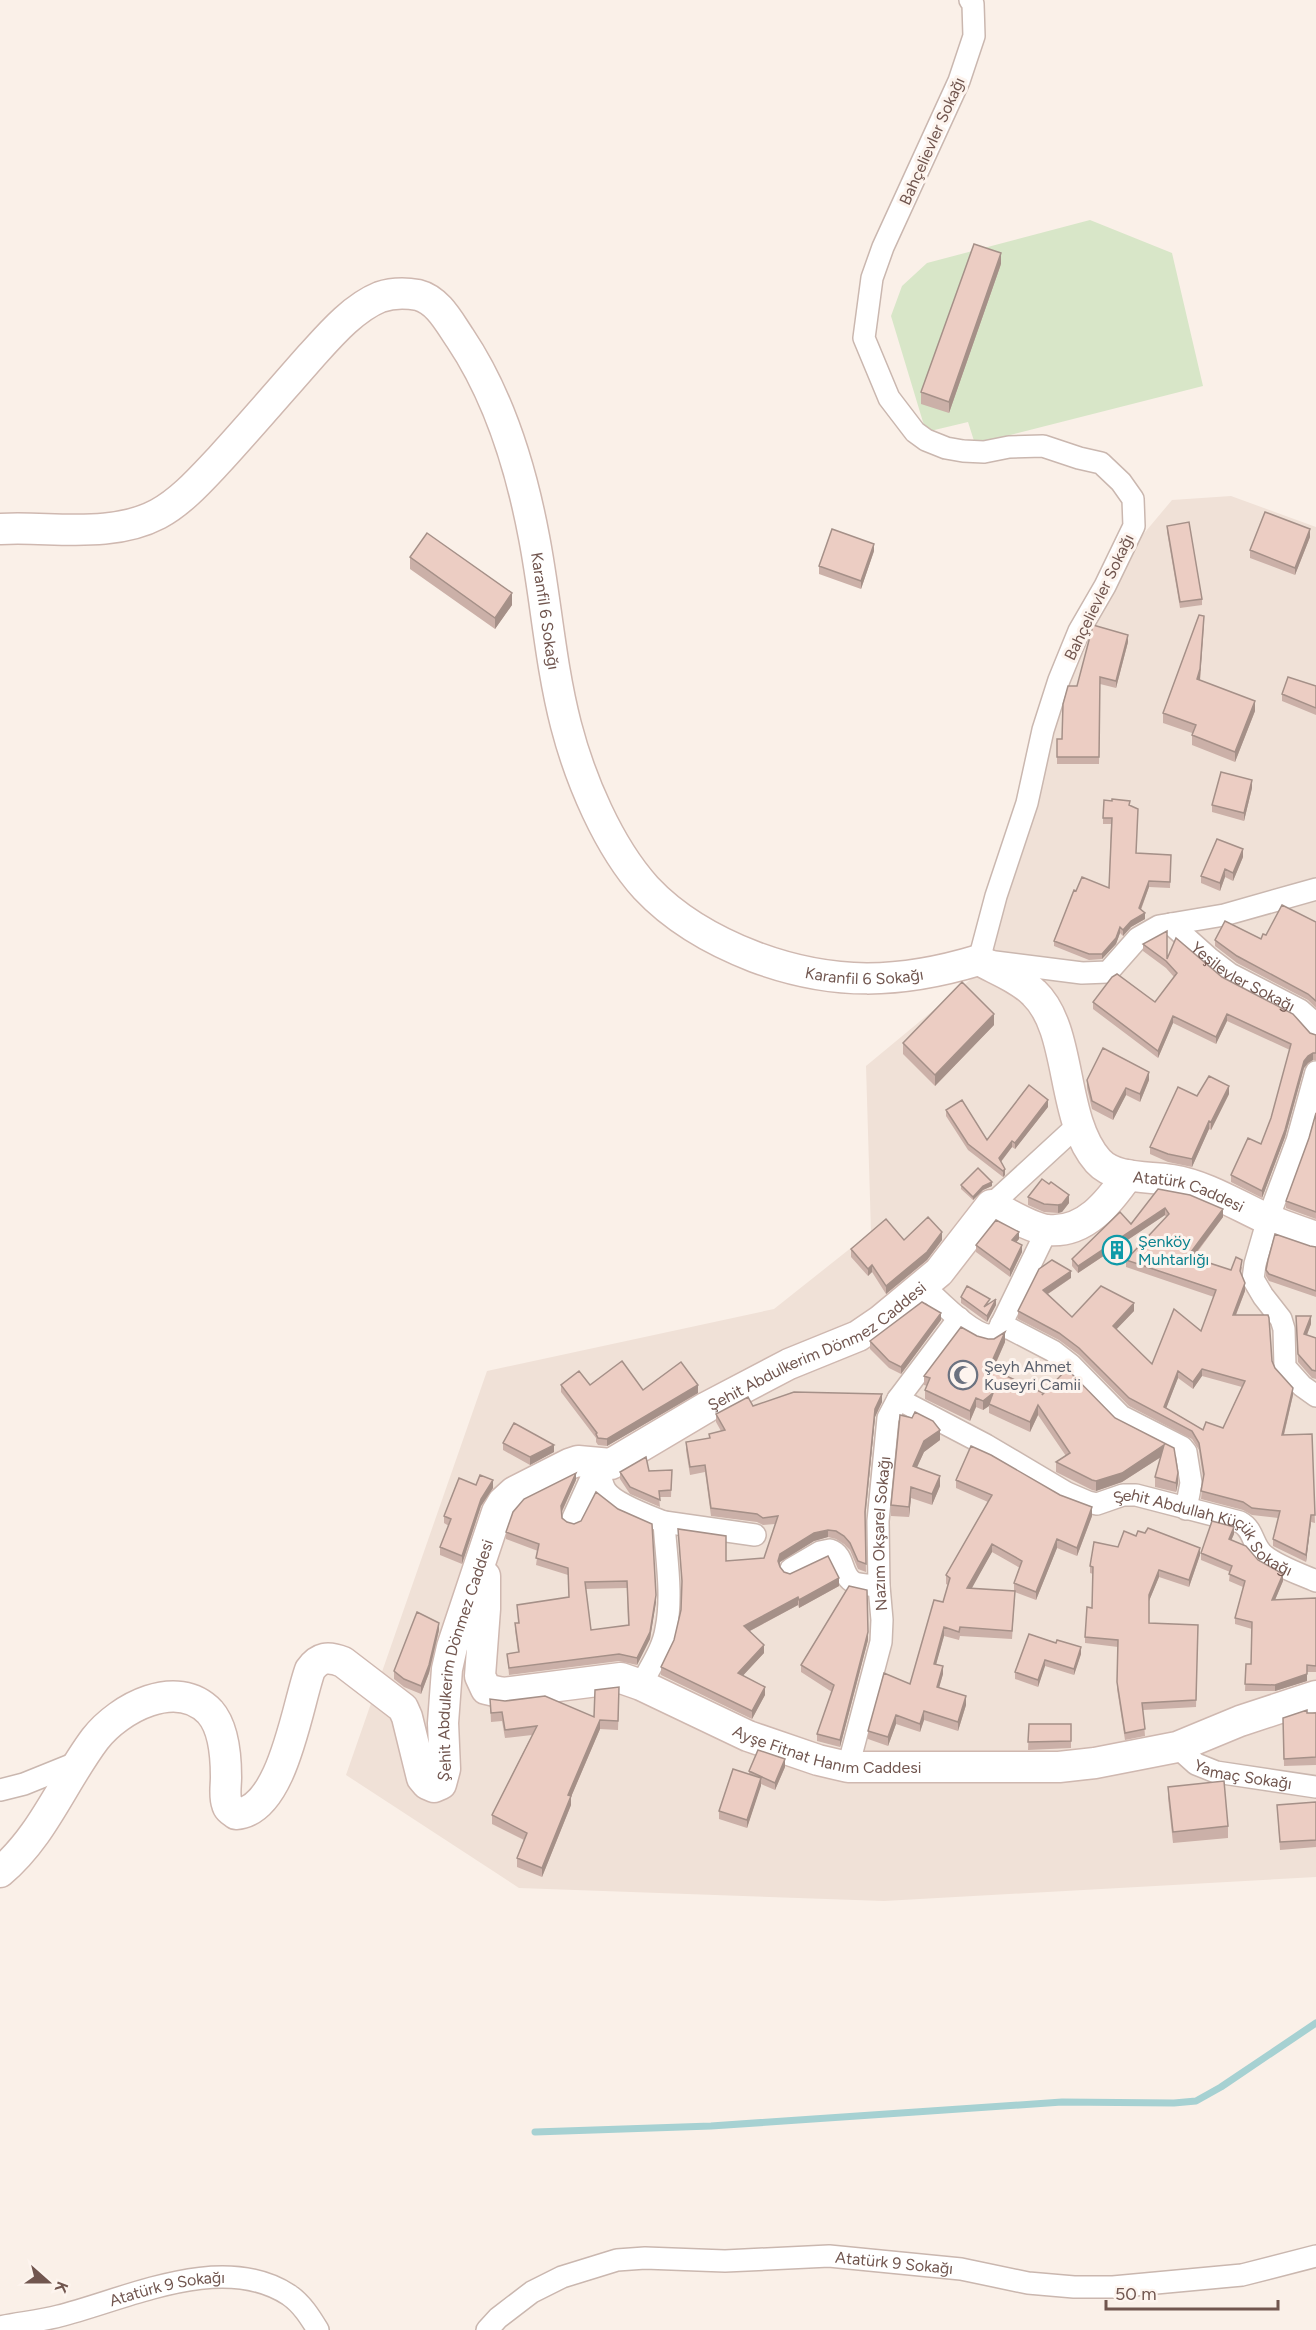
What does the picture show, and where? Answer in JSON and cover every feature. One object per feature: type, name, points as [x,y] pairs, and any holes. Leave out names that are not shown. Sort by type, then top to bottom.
[{"type":"street","name":"Bahçelievler Sokağı","points":[[970,0],[973,4],[974,36],[959,81],[883,247],[872,278],[864,338],[889,398],[915,432],[926,440],[946,448],[974,452],[1009,447],[1043,446],[1101,463],[1121,482],[1133,500],[1134,526],[1105,586],[1079,631],[1059,680],[1043,730],[1027,803],[996,896],[979,960]]},
{"type":"street","name":"Karanfil 6 Sokağı","points":[[0,529],[100,529],[134,525],[160,513],[182,498],[205,475],[329,336],[359,309],[381,297],[402,294],[423,296],[440,308],[465,346],[488,388],[505,431],[520,478],[534,535],[552,656],[566,725],[584,779],[605,825],[627,864],[647,888],[671,910],[706,934],[781,967],[820,975],[890,979],[939,972],[979,960]]},
{"type":"street","points":[[979,960],[1082,973],[1108,972],[1138,938],[1149,930],[1247,910],[1316,890]]},
{"type":"street","name":"Yeşilevler Sokağı","points":[[1171,924],[1230,974],[1300,1010],[1316,1029]]},
{"type":"street","points":[[979,960],[1018,981],[1034,993],[1046,1008],[1062,1056],[1078,1125],[991,1205],[1047,1230],[1073,1226],[1100,1212],[1128,1175]]},
{"type":"street","points":[[1316,1072],[1297,1141],[1268,1219],[1253,1279],[1281,1319],[1284,1329],[1285,1367],[1302,1386],[1316,1396]]},
{"type":"street","name":"Atatürk Caddesi","points":[[1078,1125],[1099,1163],[1110,1171],[1174,1180],[1203,1189],[1268,1219],[1316,1237]]},
{"type":"street","name":"Şehit Abdulkerim Dönmez Caddesi","points":[[0,1872],[15,1860],[39,1830],[96,1738],[114,1721],[141,1704],[163,1696],[183,1696],[199,1702],[211,1713],[218,1726],[225,1755],[227,1807],[236,1814],[245,1814],[261,1800],[279,1774],[310,1670],[315,1662],[324,1658],[332,1657],[343,1662],[403,1708],[407,1716],[416,1763],[422,1778],[434,1787],[441,1784],[445,1768],[444,1713],[447,1669],[452,1647],[497,1512],[503,1502],[514,1492],[569,1464],[578,1461],[606,1465],[619,1461],[707,1407],[778,1370],[858,1336],[924,1286],[951,1258],[972,1227],[991,1205]]},
{"type":"street","points":[[924,1286],[959,1318],[987,1336],[995,1335],[1047,1230]]},
{"type":"street","name":"Nazım Okşarel Sokağı","points":[[848,1767],[880,1642],[882,1620],[878,1521],[888,1418],[898,1399],[959,1318]]},
{"type":"street","points":[[1001,1324],[1036,1341],[1064,1359],[1121,1416],[1182,1447],[1186,1452],[1191,1483],[1186,1509]]},
{"type":"street","name":"Şehit Abdullah Küçük Sokağı","points":[[898,1399],[986,1445],[1067,1493],[1088,1502],[1097,1504],[1123,1495],[1136,1495],[1247,1526],[1264,1556],[1316,1581]]},
{"type":"street","points":[[573,1518],[598,1464]]},
{"type":"street","points":[[598,1464],[604,1488],[611,1496],[644,1514],[664,1522],[755,1535]]},
{"type":"street","points":[[641,1685],[660,1648],[666,1629],[669,1597],[664,1522]]},
{"type":"street","name":"Ayşe Fitnat Hanım Caddesi","points":[[486,1547],[485,1609],[480,1676],[486,1689],[503,1693],[621,1678],[641,1685],[748,1736],[818,1760],[848,1767],[1059,1767],[1132,1757],[1177,1747],[1240,1721],[1316,1696]]},
{"type":"street","points":[[790,1569],[820,1552],[830,1550],[838,1554],[847,1578],[854,1582],[879,1586]]},
{"type":"street","name":"Yamaç Sokağı","points":[[1177,1747],[1196,1764],[1216,1772],[1316,1787]]},
{"type":"street","points":[[0,1790],[24,1784],[82,1760]]},
{"type":"street","name":"Atatürk 9 Sokağı","points":[[487,2330],[498,2318],[532,2292],[562,2277],[618,2260],[645,2258],[725,2261],[829,2256],[961,2269],[1028,2283],[1074,2287],[1113,2287],[1242,2275],[1316,2256]]},
{"type":"street","name":"Atatürk 9 Sokağı","points":[[0,2327],[58,2316],[145,2289],[228,2277],[257,2282],[288,2295],[305,2310],[318,2330]]},
{"type":"shaded area","points":[[1231,496],[1316,527],[1316,1877],[884,1901],[519,1888],[346,1775],[487,1371],[774,1309],[871,1232],[866,1066],[988,965],[1064,680],[1120,562],[1172,500]]},
{"type":"green space","points":[[1090,220],[1172,253],[1203,386],[975,444],[968,422],[926,432],[891,316],[902,286],[927,263]]},
{"type":"building","points":[[974,244],[1001,253],[949,402],[921,392]]},
{"type":"building","points":[[1265,512],[1310,529],[1295,568],[1250,550]]},
{"type":"building","points":[[1189,522],[1202,599],[1180,602],[1167,526]]},
{"type":"building","points":[[832,529],[874,544],[861,581],[819,566]]},
{"type":"building","points":[[427,533],[512,593],[495,618],[410,557]]},
{"type":"building","points":[[1199,615],[1204,616],[1200,669],[1197,679],[1255,701],[1235,752],[1192,735],[1196,725],[1163,713]]},
{"type":"building","points":[[1093,625],[1128,635],[1116,681],[1100,677],[1099,757],[1057,757],[1057,739],[1062,739],[1063,704],[1068,686],[1077,686]]},
{"type":"building","points":[[1288,677],[1316,686],[1316,708],[1282,694]]},
{"type":"building","points":[[1221,772],[1252,780],[1244,813],[1212,805]]},
{"type":"building","points":[[1112,799],[1130,801],[1129,805],[1138,809],[1136,853],[1171,855],[1170,882],[1149,881],[1139,908],[1145,913],[1131,921],[1123,930],[1120,927],[1116,938],[1102,954],[1089,954],[1054,941],[1074,890],[1076,891],[1082,877],[1109,888],[1112,818],[1103,818],[1104,800],[1112,801]]},
{"type":"building","points":[[1217,839],[1243,849],[1233,873],[1225,869],[1220,883],[1201,876]]},
{"type":"building","points":[[1282,905],[1316,922],[1316,1001],[1308,994],[1237,956],[1215,940],[1225,921],[1261,939],[1263,934],[1266,935]]},
{"type":"building","points":[[1167,931],[1167,959],[1176,938],[1222,977],[1293,1014],[1310,1033],[1316,1035],[1316,1053],[1308,1056],[1304,1061],[1285,1130],[1262,1191],[1231,1175],[1248,1138],[1261,1144],[1271,1118],[1291,1044],[1227,1014],[1216,1037],[1173,1016],[1158,1051],[1093,1002],[1112,977],[1117,974],[1155,1002],[1177,973],[1166,961],[1143,944]]},
{"type":"building","points":[[962,982],[994,1014],[935,1075],[903,1043]]},
{"type":"building","points":[[1103,1048],[1149,1072],[1140,1094],[1126,1088],[1113,1112],[1092,1101],[1087,1080]]},
{"type":"building","points":[[1209,1076],[1229,1086],[1211,1122],[1209,1121],[1192,1159],[1150,1147],[1178,1087],[1197,1096]]},
{"type":"building","points":[[1029,1085],[1048,1100],[1015,1143],[1012,1141],[999,1158],[1005,1169],[1003,1171],[968,1144],[946,1110],[962,1100],[987,1140]]},
{"type":"building","points":[[1316,1113],[1316,1212],[1286,1201]]},
{"type":"building","points":[[978,1168],[992,1182],[983,1186],[973,1197],[961,1185]]},
{"type":"building","points":[[1042,1179],[1049,1184],[1051,1182],[1069,1195],[1062,1204],[1044,1204],[1028,1197]]},
{"type":"building","points":[[1158,1189],[1190,1195],[1223,1209],[1188,1256],[1231,1270],[1236,1257],[1242,1260],[1240,1271],[1245,1283],[1233,1315],[1268,1315],[1272,1361],[1275,1368],[1293,1388],[1282,1435],[1312,1434],[1315,1515],[1311,1515],[1306,1555],[1273,1539],[1280,1511],[1252,1508],[1243,1502],[1201,1491],[1204,1474],[1199,1443],[1192,1431],[1129,1398],[1079,1348],[1059,1333],[1018,1311],[1039,1269],[1052,1260],[1071,1271],[1043,1290],[1072,1317],[1101,1286],[1134,1303],[1113,1326],[1152,1364],[1174,1309],[1201,1331],[1216,1290],[1126,1260],[1169,1214],[1165,1208],[1078,1266],[1072,1259],[1120,1212],[1131,1224]],"holes":[[[1202,1369],[1245,1381],[1223,1428],[1206,1422],[1203,1430],[1164,1407],[1178,1371],[1193,1382]]]},
{"type":"building","points":[[928,1217],[942,1232],[927,1252],[886,1286],[872,1265],[868,1269],[851,1249],[886,1219],[904,1240]]},
{"type":"building","points":[[996,1220],[1019,1232],[1012,1240],[1022,1245],[1010,1270],[976,1245]]},
{"type":"building","points":[[1275,1234],[1316,1247],[1316,1291],[1269,1274],[1266,1270]]},
{"type":"building","points":[[967,1286],[990,1299],[984,1307],[996,1299],[987,1316],[961,1297]]},
{"type":"building","points":[[922,1302],[941,1313],[901,1367],[889,1361],[870,1341]]},
{"type":"building","points":[[1296,1316],[1311,1316],[1304,1334],[1316,1338],[1316,1371],[1312,1370],[1298,1354]]},
{"type":"building","points":[[961,1327],[988,1339],[994,1339],[1005,1332],[989,1368],[1043,1393],[1042,1395],[1067,1369],[1115,1418],[1174,1448],[1178,1473],[1176,1483],[1155,1477],[1164,1445],[1122,1473],[1096,1481],[1056,1462],[1070,1453],[1038,1405],[1030,1422],[989,1404],[993,1393],[983,1401],[976,1398],[970,1411],[925,1390],[930,1378],[924,1376]]},
{"type":"building","points":[[622,1361],[643,1390],[681,1362],[698,1385],[607,1439],[598,1438],[597,1433],[561,1385],[579,1371],[590,1385]]},
{"type":"building","points":[[794,1392],[882,1394],[875,1409],[865,1512],[866,1564],[858,1561],[850,1543],[844,1536],[836,1531],[828,1530],[814,1533],[780,1554],[778,1561],[780,1567],[784,1572],[790,1574],[828,1556],[839,1578],[744,1626],[764,1645],[738,1673],[765,1687],[752,1711],[661,1667],[674,1640],[681,1610],[682,1581],[678,1529],[726,1536],[726,1561],[764,1558],[778,1516],[763,1518],[757,1514],[711,1508],[705,1465],[690,1467],[686,1442],[710,1438],[709,1434],[725,1430],[716,1414],[748,1397],[753,1406]]},
{"type":"building","points":[[915,1412],[933,1421],[940,1430],[924,1441],[913,1466],[940,1476],[932,1494],[911,1487],[909,1507],[891,1505],[900,1415],[912,1418]]},
{"type":"building","points":[[514,1423],[554,1445],[530,1457],[503,1443]]},
{"type":"building","points":[[971,1446],[1060,1495],[1092,1507],[1077,1548],[1057,1539],[1036,1592],[1014,1583],[1022,1561],[992,1544],[967,1588],[1015,1591],[1012,1631],[960,1627],[959,1632],[944,1627],[934,1664],[943,1666],[937,1687],[966,1696],[958,1722],[924,1711],[920,1724],[896,1715],[888,1737],[868,1731],[884,1673],[910,1684],[934,1600],[943,1602],[950,1578],[946,1575],[992,1495],[956,1480]]},
{"type":"building","points":[[646,1457],[649,1471],[672,1470],[671,1490],[659,1491],[660,1500],[630,1487],[620,1472]]},
{"type":"building","points":[[576,1473],[561,1506],[562,1518],[567,1522],[574,1524],[581,1521],[596,1492],[618,1509],[652,1524],[656,1595],[650,1632],[637,1658],[619,1654],[509,1668],[507,1654],[519,1652],[515,1623],[519,1623],[517,1605],[569,1597],[568,1568],[536,1558],[539,1544],[506,1532],[513,1512],[524,1499]],"holes":[[[627,1581],[629,1625],[591,1630],[585,1582]]]},
{"type":"building","points":[[480,1475],[493,1480],[481,1499],[462,1556],[440,1547],[451,1519],[444,1516],[459,1478],[476,1485]]},
{"type":"building","points":[[1212,1521],[1234,1527],[1229,1539],[1246,1546],[1258,1560],[1283,1574],[1272,1600],[1316,1598],[1316,1666],[1307,1665],[1307,1674],[1275,1685],[1245,1684],[1246,1664],[1251,1664],[1252,1622],[1235,1618],[1245,1581],[1229,1574],[1232,1566],[1201,1553]]},
{"type":"building","points":[[1148,1528],[1200,1548],[1189,1580],[1159,1570],[1149,1595],[1149,1623],[1198,1625],[1196,1700],[1142,1703],[1145,1729],[1125,1733],[1117,1682],[1118,1640],[1085,1637],[1087,1607],[1092,1608],[1093,1567],[1090,1566],[1094,1542],[1118,1547],[1124,1531],[1136,1536],[1138,1531],[1145,1533]]},
{"type":"building","points":[[849,1586],[867,1590],[868,1632],[840,1740],[817,1734],[834,1685],[801,1665]]},
{"type":"building","points":[[417,1612],[439,1623],[429,1665],[421,1686],[404,1679],[394,1671]]},
{"type":"building","points":[[1029,1634],[1056,1643],[1057,1640],[1081,1647],[1074,1669],[1045,1660],[1038,1680],[1015,1672]]},
{"type":"building","points":[[619,1687],[618,1721],[600,1720],[568,1795],[571,1796],[542,1868],[517,1858],[527,1833],[492,1815],[537,1726],[505,1730],[502,1712],[491,1713],[490,1699],[505,1701],[545,1696],[594,1717],[595,1690]]},
{"type":"building","points":[[1307,1710],[1307,1713],[1316,1713],[1316,1757],[1284,1759],[1283,1718]]},
{"type":"building","points":[[1029,1724],[1071,1724],[1071,1741],[1028,1742]]},
{"type":"building","points":[[758,1750],[785,1759],[775,1783],[749,1771]]},
{"type":"building","points":[[733,1769],[761,1778],[747,1820],[719,1811]]},
{"type":"building","points":[[1224,1781],[1228,1826],[1173,1832],[1168,1787]]},
{"type":"building","points":[[1316,1802],[1316,1840],[1280,1842],[1277,1805]]},
{"type":"waterway","points":[[535,2132],[711,2126],[1062,2102],[1174,2103],[1196,2101],[1221,2087],[1316,2023]]},
{"type":"place","name":"Şenköy Muhtarlığı","points":[[1117,1250]]},
{"type":"place","name":"Şeyh Ahmet Kuseyri Camii","points":[[963,1375]]}]
